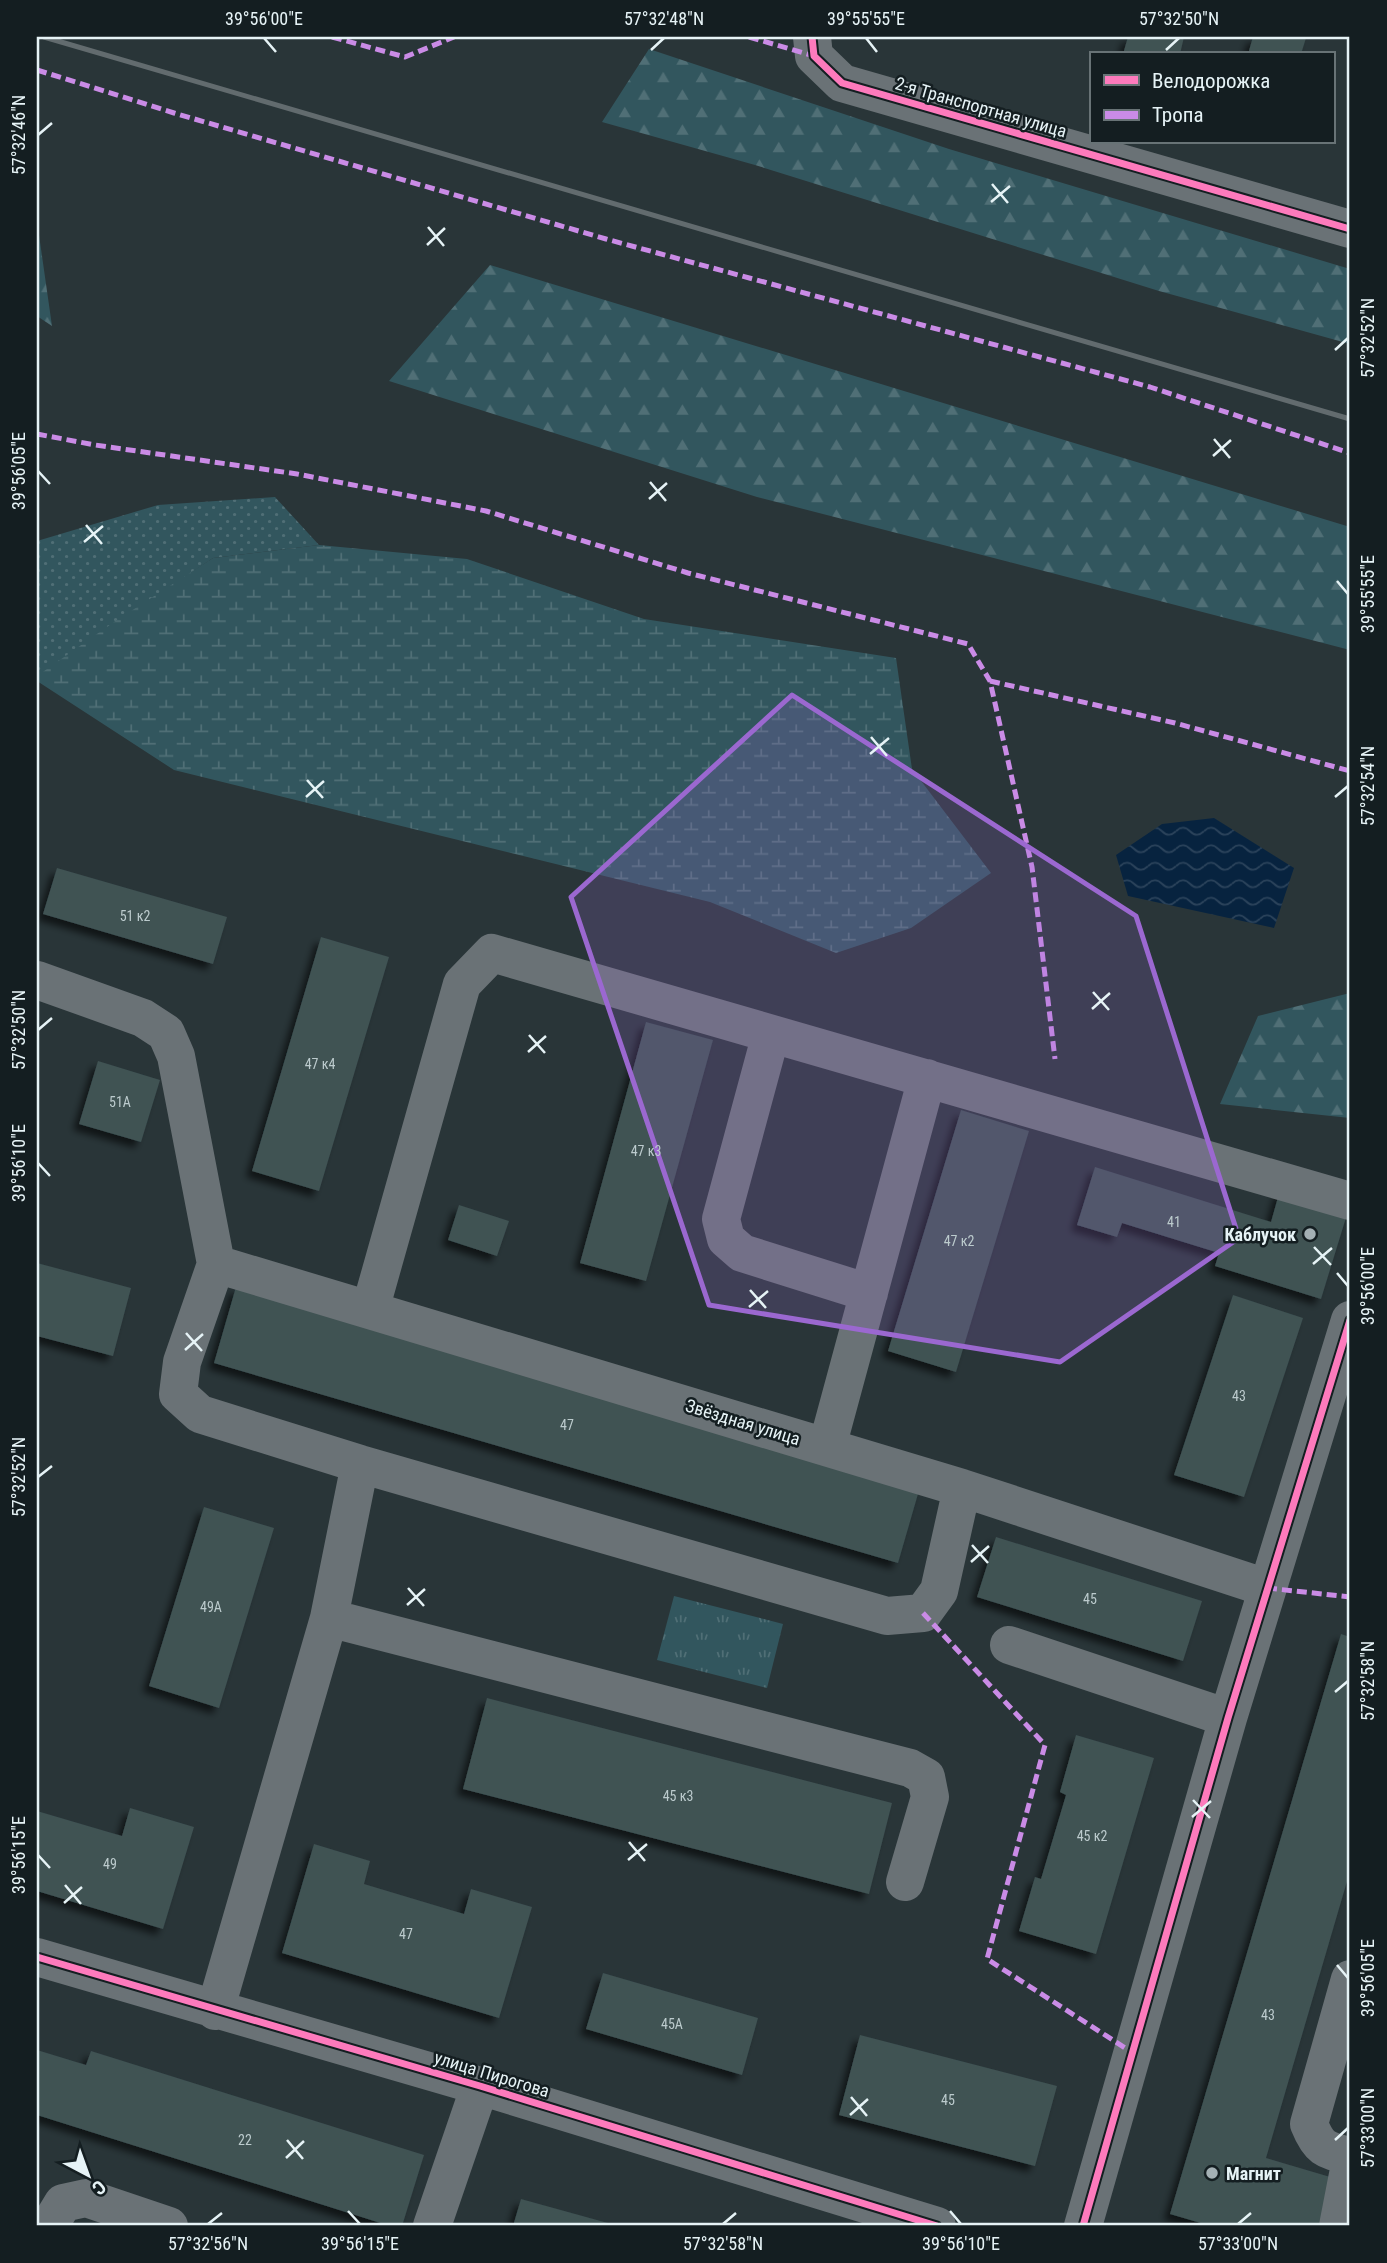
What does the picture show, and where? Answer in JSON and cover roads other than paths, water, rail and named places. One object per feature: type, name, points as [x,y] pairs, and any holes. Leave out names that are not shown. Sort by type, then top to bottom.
[{"type":"street","name":"2-я Транспортная улица","points":[[813,46],[842,83],[1350,229]]},
{"type":"street","points":[[370,1310],[462,984],[492,953],[1350,1201]]},
{"type":"street","points":[[37,980],[143,1018],[166,1034],[176,1056],[216,1264],[182,1362],[178,1394],[200,1414],[360,1464],[887,1616],[923,1613],[939,1591],[962,1488]]},
{"type":"street","points":[[771,1034],[721,1219],[726,1239],[742,1253],[869,1293]]},
{"type":"street","points":[[827,1447],[927,1078]]},
{"type":"street","name":"Звёздная улица","points":[[216,1264],[962,1488],[1267,1588]]},
{"type":"street","points":[[1083,2226],[1267,1588],[1342,1378],[1350,1320]]},
{"type":"street","points":[[215,2011],[329,1618],[360,1464]]},
{"type":"street","points":[[329,1618],[910,1768],[926,1777],[930,1797],[905,1882]]},
{"type":"street","points":[[1009,1645],[1228,1718]]},
{"type":"street","name":"улица Пирогова","points":[[37,1957],[480,2086],[937,2226]]},
{"type":"street","points":[[1350,1979],[1309,2124],[1316,2141],[1326,2151],[1350,2156]]},
{"type":"street","points":[[432,2226],[480,2086]]},
{"type":"street","points":[[1338,2226],[1350,2164]]},
{"type":"street","points":[[49,2226],[63,2203],[86,2197],[169,2226]]},
{"type":"water","points":[[1214,818],[1294,868],[1274,928],[1128,896],[1116,855],[1162,824]]},
{"type":"railway","points":[[44,37],[1350,419]]},
{"type":"place","name":"Каблучок","points":[[1310,1234]]},
{"type":"place","name":"Магнит","points":[[1212,2173]]}]
